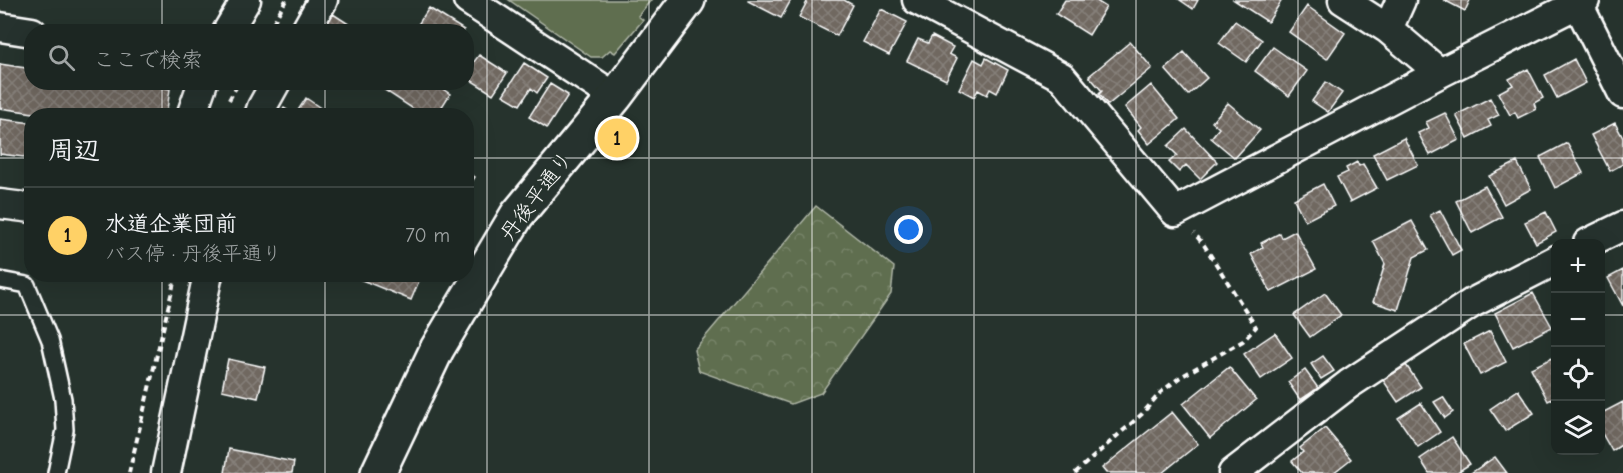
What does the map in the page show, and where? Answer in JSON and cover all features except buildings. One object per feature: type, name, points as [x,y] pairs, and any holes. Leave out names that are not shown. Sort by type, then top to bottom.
[{"type":"street","points":[[232,24],[246,0]]},
{"type":"street","points":[[309,24],[322,0]]},
{"type":"street","points":[[468,0],[615,97]]},
{"type":"street","name":"丹後平通り","points":[[378,473],[437,349],[517,215],[615,97],[688,0]]},
{"type":"street","points":[[917,0],[1062,77],[1175,212],[1581,2],[1623,94]]},
{"type":"street","points":[[1342,0],[1388,29],[1440,73]]},
{"type":"street","points":[[1388,29],[1401,0]]},
{"type":"street","points":[[0,27],[24,31]]},
{"type":"street","points":[[194,108],[200,90]]},
{"type":"street","points":[[262,108],[272,90]]},
{"type":"street","points":[[0,204],[24,207]]},
{"type":"street","points":[[1596,239],[1623,226]]},
{"type":"street","points":[[1233,473],[1349,384],[1462,309],[1551,263]]},
{"type":"street","points":[[166,473],[206,282]]},
{"type":"lane","points":[[0,280],[27,285],[50,340],[63,399],[65,430],[56,473]]},
{"type":"path","points":[[272,24],[286,0]]},
{"type":"path","points":[[227,103],[234,90]]},
{"type":"path","points":[[1075,473],[1142,414],[1160,393],[1179,378],[1243,341],[1256,327],[1204,245],[1175,212]]},
{"type":"path","points":[[129,473],[174,282]]},
{"type":"green space","points":[[509,0],[651,0],[638,16],[643,20],[615,53],[610,50],[602,57],[591,57]]},
{"type":"green space","points":[[816,206],[894,267],[891,294],[821,393],[791,404],[699,371],[694,350]]},
{"type":"place","name":"水道企業団前","points":[[617,138]]}]
